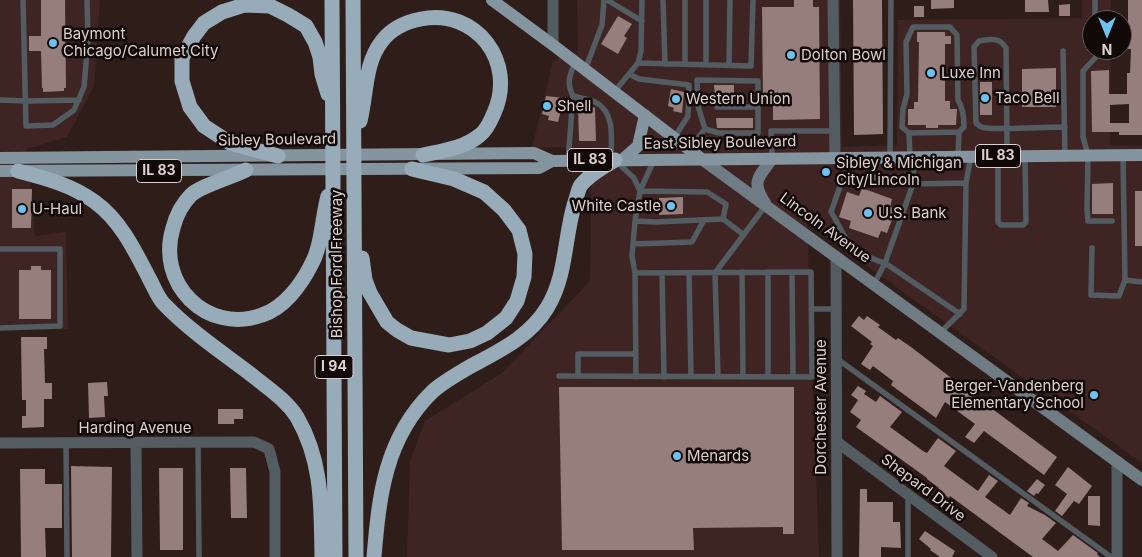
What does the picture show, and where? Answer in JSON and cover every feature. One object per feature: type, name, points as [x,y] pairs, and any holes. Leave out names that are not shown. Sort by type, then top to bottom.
[{"type":"highway","name":"Bishop Ford Freeway","points":[[332,0],[335,557]]},
{"type":"highway","name":"Bishop Ford Freeway","points":[[353,0],[356,557]]},
{"type":"highway","points":[[278,156],[230,143],[204,126],[190,107],[182,81],[182,58],[194,36],[204,23],[222,12],[244,5],[270,6],[306,26],[315,42],[320,57],[322,74],[333,107]]},
{"type":"highway","points":[[354,142],[364,107],[367,75],[382,41],[394,29],[407,22],[428,17],[444,17],[464,23],[480,35],[491,50],[500,68],[501,87],[499,102],[490,122],[481,135],[460,146],[423,155]]},
{"type":"highway","points":[[374,557],[378,513],[384,478],[402,430],[432,391],[463,370],[514,342],[531,329],[547,308],[559,285],[572,212],[580,186],[592,174],[616,160]]},
{"type":"highway","points":[[354,227],[363,262],[365,280],[370,293],[387,322],[397,330],[412,338],[449,345],[470,341],[487,333],[506,318],[517,301],[524,277],[525,254],[519,230],[504,210],[484,192],[454,179],[412,169]]},
{"type":"highway","points":[[246,170],[191,194],[177,214],[170,239],[170,262],[176,279],[188,299],[202,310],[221,318],[242,320],[263,315],[285,301],[299,286],[313,263],[333,177]]},
{"type":"highway","points":[[18,171],[52,180],[73,189],[95,202],[113,219],[128,238],[162,303],[187,326],[282,399],[296,416],[307,436],[320,482],[322,557]]},
{"type":"main road","name":"Lincoln Avenue","points":[[492,0],[703,160]]},
{"type":"main road","points":[[616,160],[638,146],[645,115]]},
{"type":"main road","name":"Sibley Boulevard","points":[[0,158],[534,153],[552,161]]},
{"type":"main road","name":"East Sibley Boulevard","points":[[299,170],[539,168],[552,161],[1142,155]]},
{"type":"main road","name":"Sibley Boulevard","points":[[0,171],[299,170]]},
{"type":"street","points":[[553,0],[553,45]]},
{"type":"street","points":[[833,0],[835,158]]},
{"type":"street","points":[[766,205],[758,191],[757,182],[772,159]]},
{"type":"street","name":"Lincoln Avenue","points":[[703,160],[1142,480]]},
{"type":"street","name":"Dorchester Avenue","points":[[836,256],[837,557]]},
{"type":"street","points":[[136,442],[137,557]]},
{"type":"street","name":"Harding Avenue","points":[[0,443],[254,442],[269,449],[275,472],[275,557]]},
{"type":"street","name":"Shepard Drive","points":[[837,442],[979,552],[992,557]]},
{"type":"street","points":[[1117,461],[1117,557]]},
{"type":"lane","points":[[23,0],[26,126],[53,125],[74,110],[79,100],[84,87],[88,41],[87,0]]},
{"type":"lane","points":[[585,70],[602,25],[606,0],[642,21]]},
{"type":"lane","points":[[614,92],[638,63],[641,51],[642,0]]},
{"type":"lane","points":[[663,0],[665,64]]},
{"type":"lane","points":[[685,0],[685,64]]},
{"type":"lane","points":[[706,0],[706,65]]},
{"type":"lane","points":[[729,65],[730,0]]},
{"type":"lane","points":[[638,63],[751,66],[753,0]]},
{"type":"lane","points":[[890,157],[891,0]]},
{"type":"lane","points":[[913,27],[950,27],[957,35],[958,100],[962,108],[964,127],[959,132],[909,133],[902,127],[903,109],[907,94],[906,42],[913,27]]},
{"type":"lane","points":[[1025,156],[1026,222],[1023,225],[1001,225],[998,222],[998,156],[1006,144],[1006,128],[1006,48],[1003,43],[990,38],[979,41],[974,47],[975,120],[980,127],[1006,128],[1065,127]]},
{"type":"lane","points":[[1063,51],[1065,155]]},
{"type":"lane","points":[[1093,60],[1083,71],[1083,137],[1088,155],[1088,221],[1112,221]]},
{"type":"lane","points":[[568,161],[572,96],[568,86],[568,78],[575,62]]},
{"type":"lane","points":[[629,74],[639,79],[690,85],[688,116],[674,138]]},
{"type":"lane","points":[[698,80],[758,81],[758,133],[719,133],[705,129],[698,106],[698,80]]},
{"type":"lane","points":[[572,96],[596,102],[606,111],[610,122],[616,160],[634,178],[640,191]]},
{"type":"lane","points":[[0,100],[79,100]]},
{"type":"lane","points":[[717,107],[758,107]]},
{"type":"lane","points":[[689,149],[705,129]]},
{"type":"lane","points":[[772,159],[772,131],[834,131]]},
{"type":"lane","points":[[940,333],[964,309],[966,183],[965,156],[959,132]]},
{"type":"lane","points":[[874,284],[885,263],[913,184],[909,133]]},
{"type":"lane","points":[[1092,248],[1092,295],[1119,296],[1124,280],[1123,155]]},
{"type":"lane","points":[[636,377],[635,273],[632,256],[634,221],[640,191],[654,160]]},
{"type":"lane","points":[[960,314],[885,263],[872,260],[846,239],[840,225],[831,212],[843,178],[898,177],[913,184],[966,183]]},
{"type":"lane","points":[[640,191],[707,192],[726,204],[723,219]]},
{"type":"lane","points":[[718,377],[715,273],[766,205]]},
{"type":"lane","points":[[634,221],[723,219],[744,235]]},
{"type":"lane","points":[[633,244],[692,242],[704,220]]},
{"type":"lane","points":[[0,249],[60,249],[60,307],[60,326],[0,328]]},
{"type":"lane","points":[[742,272],[743,377]]},
{"type":"lane","points":[[768,272],[768,377]]},
{"type":"lane","points":[[792,272],[793,377]]},
{"type":"lane","points":[[558,376],[812,377],[811,272],[635,273]]},
{"type":"lane","points":[[662,273],[664,377]]},
{"type":"lane","points":[[688,273],[691,377]]},
{"type":"lane","points":[[1124,280],[1142,282]]},
{"type":"lane","points":[[812,309],[836,309]]},
{"type":"lane","points":[[578,376],[578,354],[636,354]]},
{"type":"lane","points":[[836,358],[1111,557]]},
{"type":"lane","points":[[198,442],[199,557]]},
{"type":"lane","points":[[66,443],[67,557]]},
{"type":"lane","points":[[908,496],[908,557]]},
{"type":"shaded area","points":[[0,0],[100,0],[94,86],[67,137],[27,149],[35,236],[66,232],[68,329],[0,330]]},
{"type":"shaded area","points":[[577,0],[840,0],[842,147],[897,145],[898,20],[1082,18],[1082,60],[1111,60],[1110,145],[1142,146],[1142,463],[807,223],[819,557],[407,557],[410,461],[425,421],[502,373],[590,281],[592,147],[532,148],[553,61],[578,52]]},
{"type":"shaded area","points":[[1082,0],[1111,0],[1111,10],[1082,10]]},
{"type":"building","name":"Baymont Chicago/Calumet City","points":[[41,0],[65,0],[66,88],[64,88],[64,91],[43,92],[41,51],[29,51],[29,36],[41,36]]},
{"type":"building","name":"Dolton Bowl","points":[[794,0],[813,0],[813,7],[819,7],[820,119],[773,120],[773,102],[763,103],[762,7],[794,7]]},
{"type":"building","points":[[853,0],[882,0],[883,134],[854,135]]},
{"type":"building","points":[[931,0],[954,0],[954,8],[931,9]]},
{"type":"building","points":[[1025,0],[1048,0],[1049,12],[1025,12]]},
{"type":"building","points":[[1128,0],[1142,0],[1142,135],[1119,135],[1119,132],[1092,132],[1091,71],[1109,70],[1109,94],[1127,94],[1127,73],[1130,73],[1132,60],[1132,10],[1128,10]],"holes":[[[1129,104],[1129,123],[1110,123],[1110,105]]]},
{"type":"building","points":[[1070,4],[1070,16],[1059,16],[1059,5]]},
{"type":"building","points":[[914,6],[924,6],[924,17],[914,17]]},
{"type":"building","points":[[618,16],[632,24],[624,36],[627,38],[618,54],[601,44]]},
{"type":"building","name":"Luxe Inn","points":[[917,32],[945,32],[945,36],[951,36],[951,44],[945,44],[945,101],[950,101],[950,109],[957,109],[956,125],[938,125],[938,128],[926,128],[926,125],[908,125],[908,109],[914,109],[914,102],[918,102],[919,42],[917,42]]},
{"type":"building","points":[[1056,68],[1056,107],[1022,107],[1022,69]]},
{"type":"building","name":"Taco Bell","points":[[980,82],[992,82],[992,115],[980,115]]},
{"type":"building","points":[[714,85],[734,85],[734,97],[715,97]]},
{"type":"building","name":"Western Union","points":[[671,89],[684,92],[682,113],[673,111],[674,108],[668,106]]},
{"type":"building","name":"Shell","points":[[546,96],[564,98],[558,122],[548,120],[549,116],[542,114]]},
{"type":"building","name":"Shell","points":[[578,104],[586,104],[595,108],[596,141],[579,141]]},
{"type":"building","points":[[716,118],[753,118],[753,128],[717,128]]},
{"type":"building","points":[[1113,183],[1113,214],[1092,214],[1092,184]]},
{"type":"building","name":"U.S. Bank","points":[[862,188],[892,199],[890,207],[896,209],[887,233],[881,231],[878,238],[849,228],[851,221],[839,217],[847,192],[859,196]]},
{"type":"building","name":"U-Haul","points":[[12,189],[32,189],[31,228],[12,228]]},
{"type":"building","points":[[1135,191],[1142,191],[1142,246],[1135,246]]},
{"type":"building","name":"White Castle","points":[[683,197],[683,214],[659,215],[659,198]]},
{"type":"building","points":[[31,266],[41,266],[41,270],[51,270],[51,319],[19,319],[19,270],[31,270]]},
{"type":"building","points":[[859,316],[864,320],[867,316],[896,340],[898,338],[911,347],[1057,457],[1044,475],[984,431],[974,443],[965,437],[975,424],[945,402],[936,418],[891,385],[893,381],[873,366],[870,370],[861,364],[873,346],[870,344],[872,342],[851,326]]},
{"type":"building","points":[[21,337],[47,337],[47,349],[44,349],[45,383],[52,383],[52,399],[44,399],[44,427],[22,428],[22,416],[26,416],[26,400],[22,400]]},
{"type":"building","points":[[107,382],[108,396],[104,396],[105,417],[89,418],[88,383]]},
{"type":"building","points":[[858,386],[866,391],[864,394],[876,402],[880,396],[902,412],[890,427],[923,451],[927,453],[938,438],[956,451],[944,466],[978,491],[989,475],[998,481],[985,497],[1010,515],[1021,498],[1029,503],[1027,506],[1056,523],[1042,539],[1058,551],[1073,535],[1098,553],[1100,557],[1033,557],[950,496],[949,498],[927,478],[856,427],[861,420],[850,412],[858,400],[851,395]]},
{"type":"building","name":"Menards","points":[[559,387],[794,387],[794,534],[783,534],[783,527],[693,528],[694,550],[562,550]]},
{"type":"building","points":[[218,409],[243,409],[243,419],[234,419],[234,424],[218,424]]},
{"type":"building","points":[[71,466],[112,467],[111,557],[72,557]]},
{"type":"building","points":[[1068,467],[1092,486],[1079,504],[1074,501],[1062,516],[1055,511],[1067,494],[1055,485]]},
{"type":"building","points":[[159,468],[183,468],[183,550],[160,550]]},
{"type":"building","points":[[230,468],[246,468],[247,518],[231,518]]},
{"type":"building","points":[[20,469],[45,469],[45,484],[62,484],[62,528],[45,528],[46,557],[21,557]]},
{"type":"building","points":[[1037,479],[1045,485],[1034,496],[1027,491]]},
{"type":"building","points":[[860,489],[867,489],[867,502],[893,502],[893,522],[900,522],[901,548],[881,547],[881,557],[859,557]]},
{"type":"building","points":[[1088,496],[1100,496],[1100,526],[1088,525]]},
{"type":"building","points":[[925,531],[955,551],[952,557],[940,557],[930,550],[919,539]]},
{"type":"place","name":"Baymont Chicago/Calumet City","points":[[53,43]]},
{"type":"place","name":"Dolton Bowl","points":[[791,55]]},
{"type":"place","name":"Luxe Inn","points":[[931,73]]},
{"type":"place","name":"Taco Bell","points":[[985,98]]},
{"type":"place","name":"Western Union","points":[[676,99]]},
{"type":"place","name":"Shell","points":[[547,106]]},
{"type":"place","name":"Sibley & Michigan City/Lincoln","points":[[826,172]]},
{"type":"place","name":"White Castle","points":[[671,206]]},
{"type":"place","name":"U-Haul","points":[[22,209]]},
{"type":"place","name":"U.S. Bank","points":[[868,213]]},
{"type":"place","name":"Berger-Vandenberg Elementary School","points":[[1094,395]]},
{"type":"place","name":"Menards","points":[[677,456]]}]
